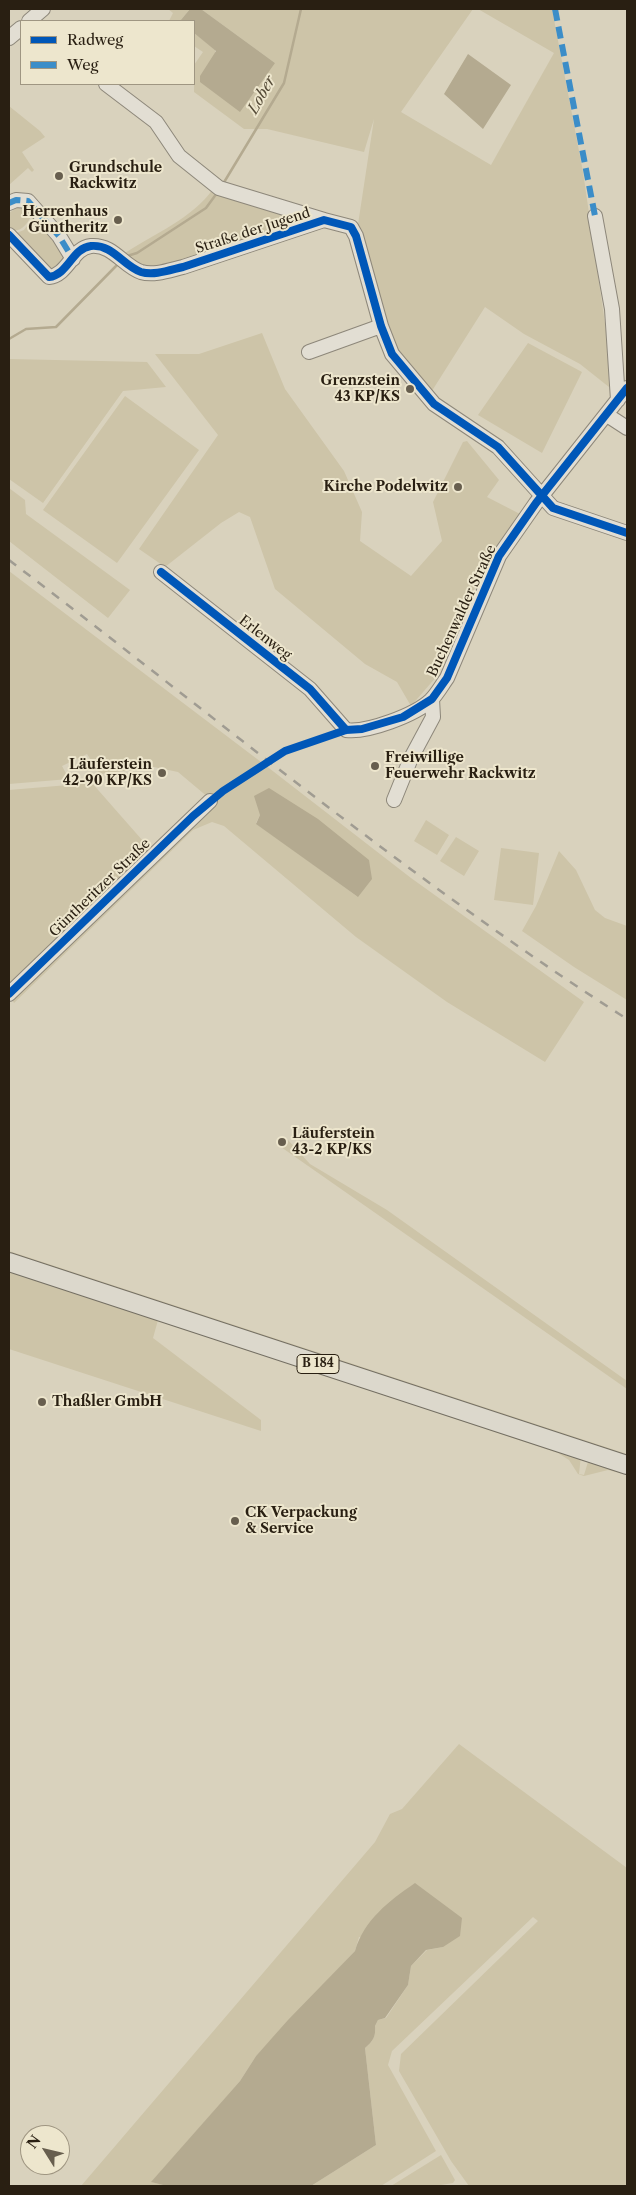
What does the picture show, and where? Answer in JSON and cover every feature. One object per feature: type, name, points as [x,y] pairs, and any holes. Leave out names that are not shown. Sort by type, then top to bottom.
[{"type":"main road","name":"B 184","points":[[9,1262],[627,1465]]},
{"type":"street","points":[[30,20],[43,9]]},
{"type":"street","points":[[9,38],[20,29]]},
{"type":"street","points":[[107,85],[156,122],[164,130],[179,156],[219,188],[324,220]]},
{"type":"street","points":[[9,203],[16,200],[28,201],[59,236],[73,259]]},
{"type":"street","points":[[595,216],[612,309],[618,400]]},
{"type":"street","name":"Straße der Jugend","points":[[9,235],[49,277],[56,277],[82,249],[97,246],[113,252],[140,272],[162,272],[183,267],[324,220],[345,225],[355,232],[381,326],[395,359],[434,404],[498,447],[553,508],[560,512],[627,533]]},
{"type":"street","points":[[309,352],[381,326]]},
{"type":"street","name":"Buchenwalder Straße","points":[[346,730],[362,729],[403,717],[432,699],[447,678],[499,556],[627,388]]},
{"type":"street","points":[[607,415],[627,428]]},
{"type":"street","name":"Erlenweg","points":[[162,572],[310,689],[346,730]]},
{"type":"street","points":[[394,800],[411,758],[433,717],[432,699]]},
{"type":"street","name":"Güntheritzer Straße","points":[[9,994],[210,801]]},
{"type":"shaded area","points":[[168,9],[190,9],[181,20],[170,20],[173,13]]},
{"type":"shaded area","points":[[190,9],[201,9],[275,63],[240,112],[200,82],[200,76],[216,51],[195,34],[195,20],[181,20]]},
{"type":"shaded area","points":[[201,9],[473,9],[401,112],[491,165],[554,53],[478,9],[552,9],[583,172],[608,344],[609,387],[580,364],[524,334],[485,307],[430,394],[394,350],[357,231],[374,119],[364,152],[267,129],[244,129],[194,92],[195,64],[203,52],[195,47],[195,34],[215,49],[215,54],[275,63]]},
{"type":"shaded area","points":[[468,54],[511,85],[483,129],[444,94]]},
{"type":"shaded area","points":[[9,106],[45,137],[22,152],[34,170],[32,172],[28,168],[9,185]]},
{"type":"shaded area","points":[[213,189],[297,217],[298,221],[162,267],[142,264],[133,260],[125,253],[195,209]]},
{"type":"shaded area","points":[[21,205],[33,213],[21,229],[9,230],[9,213]]},
{"type":"shaded area","points":[[35,215],[40,221],[37,224],[44,231],[47,229],[66,256],[54,273],[14,234],[24,230]]},
{"type":"shaded area","points":[[262,333],[285,389],[344,471],[362,512],[360,541],[411,576],[442,541],[433,502],[463,442],[467,441],[499,480],[487,497],[520,514],[485,564],[437,676],[411,706],[397,682],[365,664],[275,589],[250,517],[239,512],[221,523],[165,567],[139,549],[218,435],[155,354],[199,354]]},
{"type":"shaded area","points":[[528,343],[582,372],[542,453],[478,415]]},
{"type":"shaded area","points":[[9,359],[147,362],[166,387],[123,391],[43,503],[9,479]]},
{"type":"shaded area","points":[[125,396],[199,450],[117,563],[43,510]]},
{"type":"shaded area","points":[[9,488],[25,500],[26,514],[130,590],[108,618],[9,541]]},
{"type":"shaded area","points":[[9,571],[261,762],[209,798],[178,772],[154,767],[100,774],[87,754],[62,766],[69,779],[9,784]]},
{"type":"shaded area","points":[[265,765],[411,878],[584,1002],[545,1062],[447,1002],[356,937],[224,826],[212,822],[193,830],[14,1003],[11,997],[211,804]],"holes":[[[260,815],[358,897],[256,823]]]},
{"type":"shaded area","points":[[92,783],[150,849],[9,984],[9,790]]},
{"type":"shaded area","points":[[269,788],[318,819],[369,860],[372,879],[358,897],[256,824],[260,815],[254,796]]},
{"type":"shaded area","points":[[426,820],[449,835],[437,855],[414,841]]},
{"type":"shaded area","points":[[456,837],[479,851],[464,876],[440,861]]},
{"type":"shaded area","points":[[501,848],[539,853],[533,905],[494,900]]},
{"type":"shaded area","points":[[559,851],[576,870],[595,910],[605,918],[627,926],[627,1000],[574,967],[522,931],[536,906]]},
{"type":"shaded area","points":[[288,1140],[310,1164],[387,1210],[627,1381],[627,1389],[281,1147]]},
{"type":"shaded area","points":[[9,1251],[627,1454],[627,1460],[9,1257]]},
{"type":"shaded area","points":[[9,1268],[581,1455],[579,1474],[584,1475],[588,1462],[592,1459],[627,1470],[627,1475],[608,1470],[584,1476],[578,1474],[569,1460],[558,1453],[158,1320],[153,1338],[261,1420],[261,1431],[9,1349]]},
{"type":"shaded area","points":[[459,1744],[627,1868],[627,2186],[469,2186],[451,2161],[399,2071],[401,2054],[538,1921],[533,1917],[392,2051],[388,2065],[436,2151],[381,2186],[311,2186],[376,2145],[365,2048],[373,2038],[378,2020],[386,2018],[408,1985],[411,1966],[427,1950],[443,1947],[359,1937],[355,1951],[256,2056],[240,2081],[152,2182],[167,2186],[81,2186],[375,1842],[390,1814],[402,1809]]},
{"type":"shaded area","points":[[415,1883],[462,1918],[460,1936],[443,1947],[426,1950],[411,1966],[408,1985],[385,2018],[378,2020],[373,2038],[365,2048],[376,2145],[311,2186],[167,2186],[151,2182],[240,2081],[256,2056],[355,1951],[359,1940],[371,1921],[387,1904]]},
{"type":"shaded area","points":[[441,2155],[455,2180],[453,2183],[435,2186],[391,2186]]},
{"type":"waterway","name":"Lober","points":[[223,184],[284,83],[301,9]]},
{"type":"waterway","name":"Lober","points":[[127,256],[137,253],[206,208],[217,193]]},
{"type":"waterway","name":"Lober","points":[[9,339],[26,329],[56,327],[118,264]]},
{"type":"railway","points":[[9,560],[390,854],[468,911],[627,1019]]},
{"type":"marked path","points":[[555,9],[595,216]]},
{"type":"marked path","points":[[9,203],[16,200],[28,201],[59,236],[73,259]]},
{"type":"cycle path","points":[[9,235],[49,277],[61,272],[79,251],[91,246],[106,248],[141,272],[157,273],[183,267],[324,220],[351,227],[356,236],[381,326],[392,354],[434,404],[498,447],[553,508],[627,533]]},
{"type":"cycle path","points":[[9,994],[193,816],[223,791],[285,751],[346,730],[362,729],[403,717],[432,699],[447,678],[499,556],[536,503],[627,388]]},
{"type":"cycle path","points":[[161,572],[310,689],[346,730]]},
{"type":"place","name":"Grundschule Rackwitz","points":[[59,176]]},
{"type":"place","name":"Herrenhaus Güntheritz","points":[[118,220]]},
{"type":"place","name":"Grenzstein 43 KP/KS","points":[[410,389]]},
{"type":"place","name":"Kirche Podelwitz","points":[[458,487]]},
{"type":"place","name":"Freiwillige Feuerwehr Rackwitz","points":[[375,766]]},
{"type":"place","name":"Läuferstein 42-90 KP/KS","points":[[162,773]]},
{"type":"place","name":"Läuferstein 43-2 KP/KS","points":[[282,1142]]},
{"type":"place","name":"Thaßler GmbH","points":[[42,1402]]},
{"type":"place","name":"CK Verpackung & Service","points":[[235,1521]]}]
